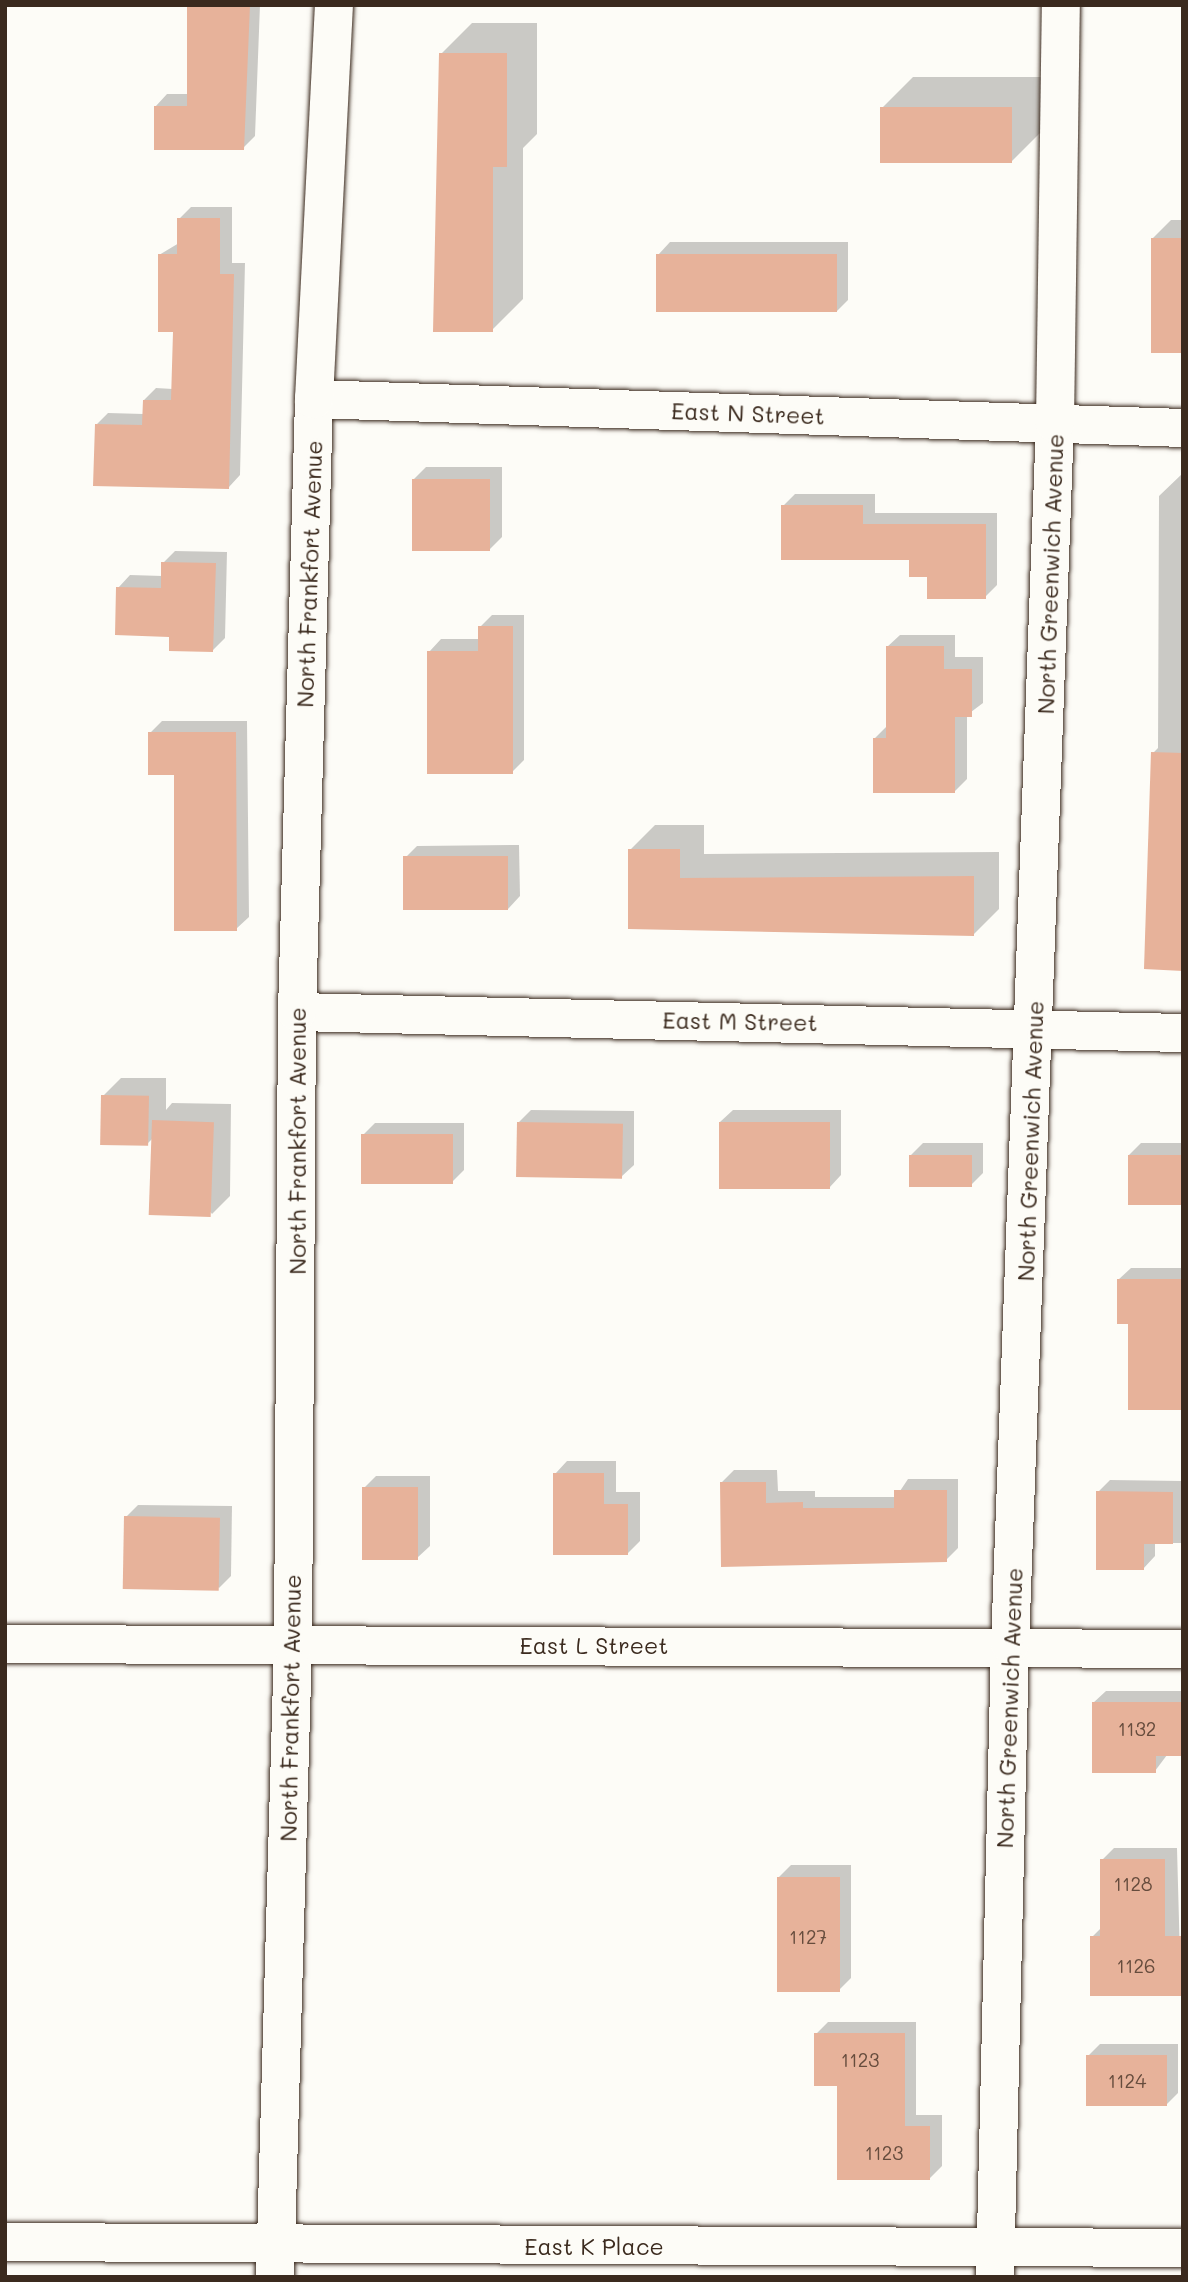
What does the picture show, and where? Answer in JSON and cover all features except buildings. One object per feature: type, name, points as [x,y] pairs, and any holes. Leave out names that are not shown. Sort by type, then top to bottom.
[{"type":"street","name":"North Frankfort Avenue","points":[[276,2261],[293,1646],[297,1012],[314,399],[334,5]]},
{"type":"street","name":"North Greenwich Avenue","points":[[995,2262],[1010,1644],[1035,1027],[1055,423],[1061,5]]},
{"type":"street","name":"East N Street","points":[[314,399],[1183,428]]},
{"type":"street","name":"East M Street","points":[[297,1012],[1035,1027],[1183,1033]]},
{"type":"street","name":"East L Street","points":[[5,1644],[1010,1644],[1183,1649]]},
{"type":"street","name":"East K Place","points":[[5,2242],[276,2261],[995,2262],[1183,2248]]}]
